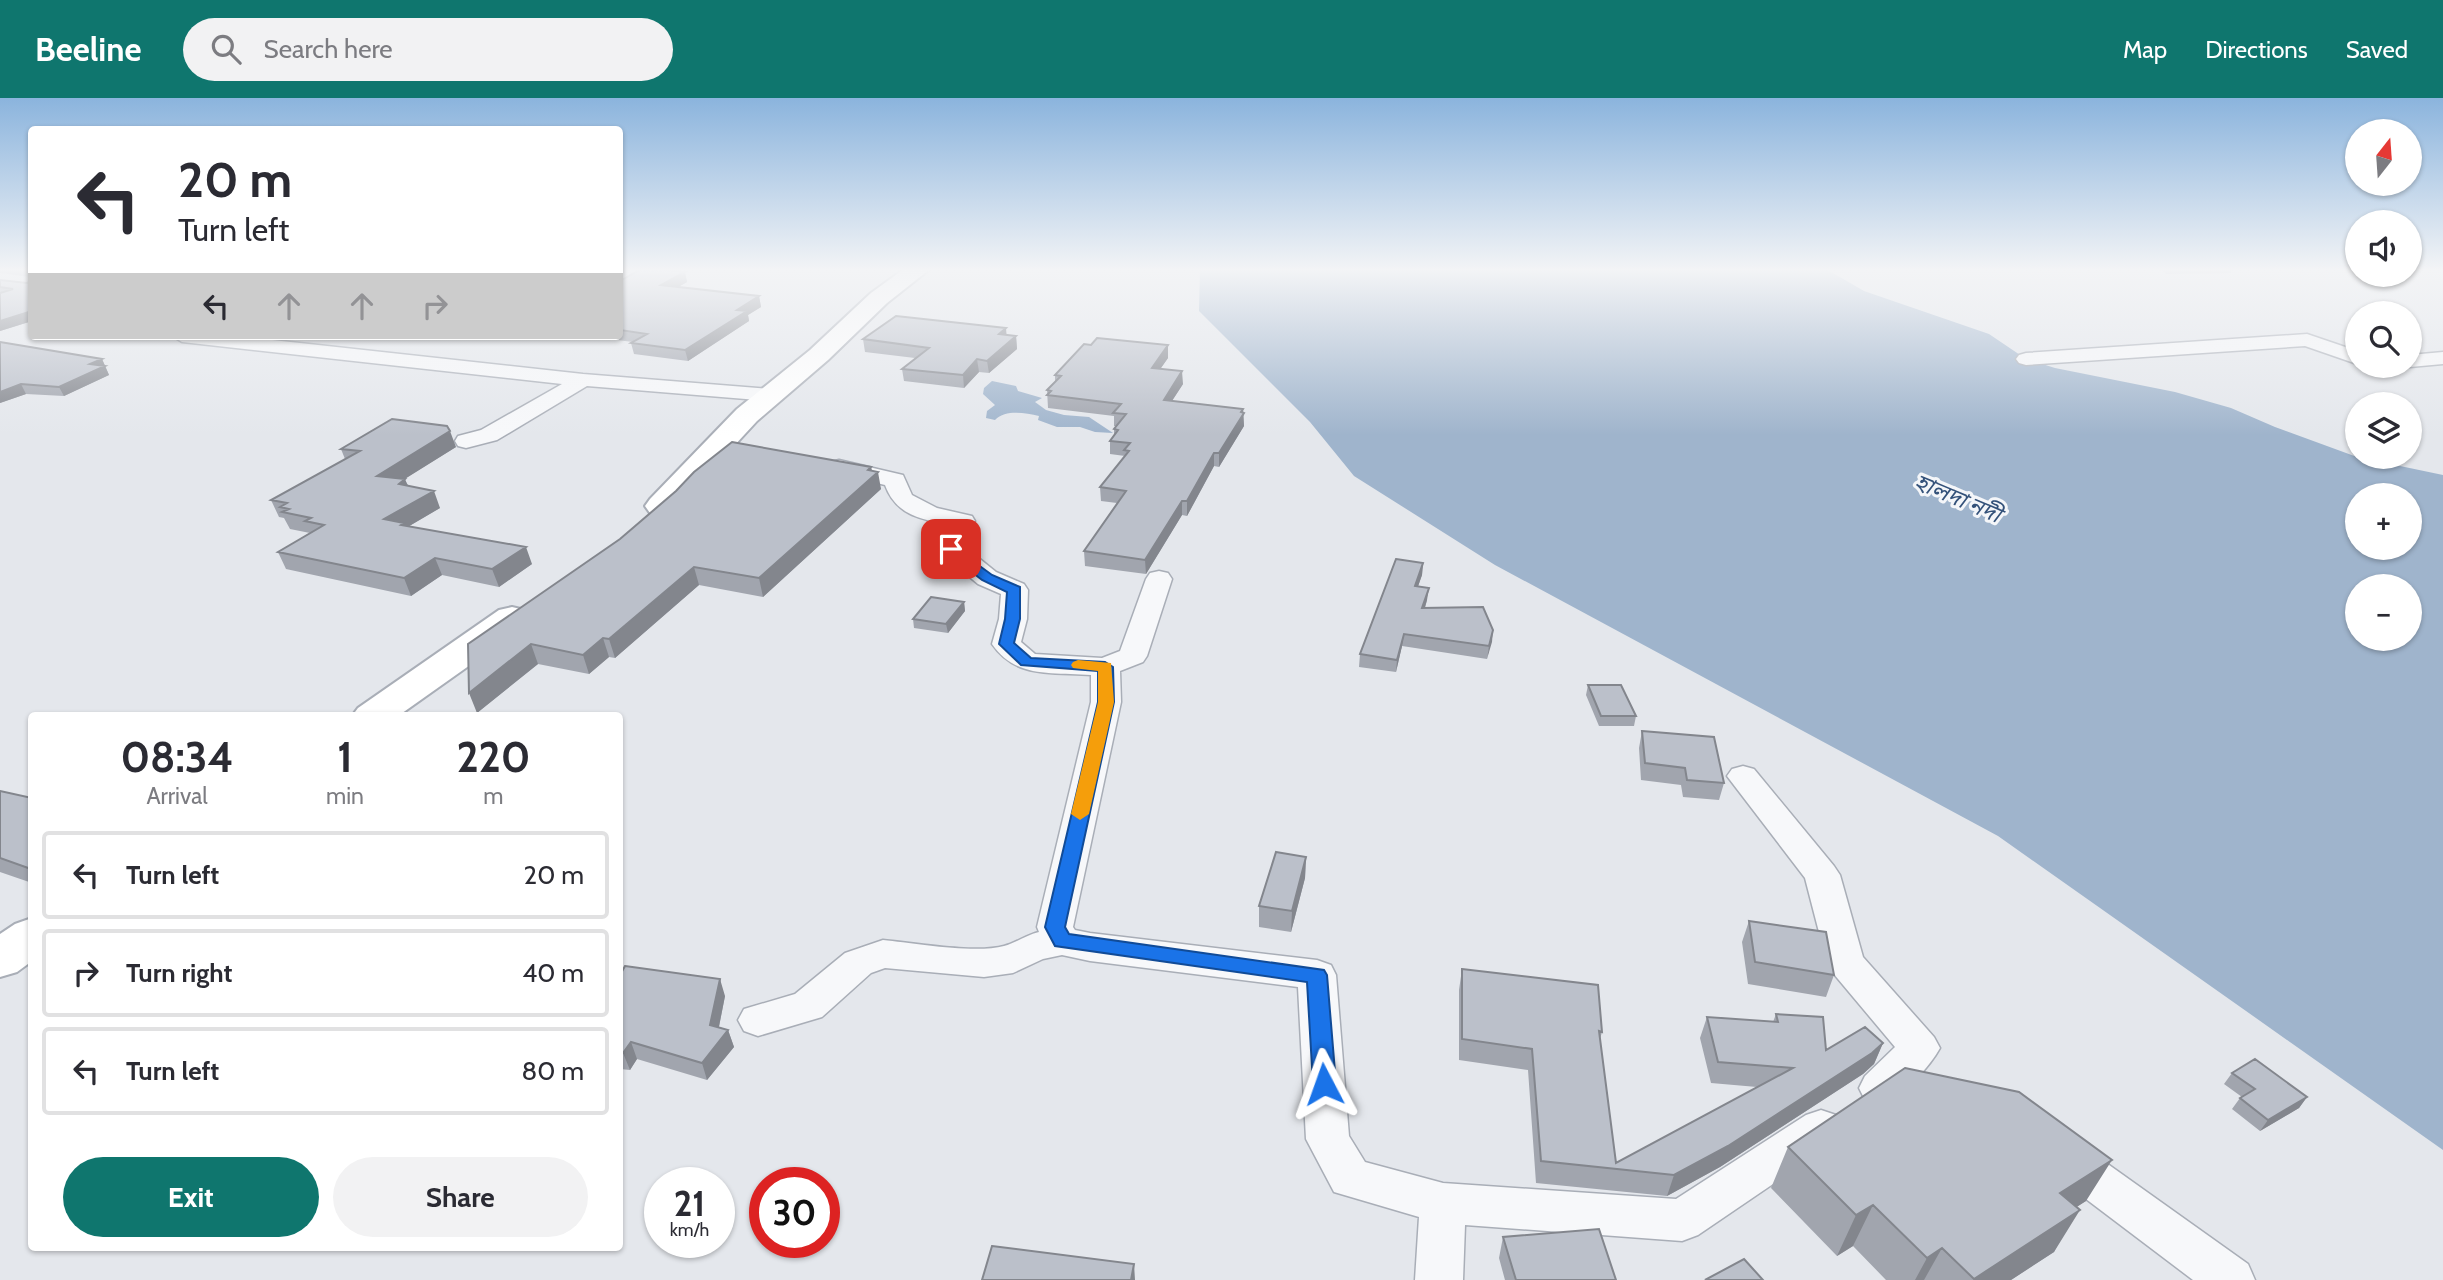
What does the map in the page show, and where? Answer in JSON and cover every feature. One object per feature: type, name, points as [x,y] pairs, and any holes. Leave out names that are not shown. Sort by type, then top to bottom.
[{"type":"street","points":[[640,524],[732,449],[747,415],[851,324]]},
{"type":"street","points":[[218,340],[583,380],[769,395]]},
{"type":"street","points":[[2026,359],[2307,340],[2345,354]]},
{"type":"street","points":[[2422,360],[2443,358]]},
{"type":"street","points":[[466,442],[489,435],[583,380]]},
{"type":"street","points":[[817,463],[895,480],[902,499],[929,514],[963,521],[951,549],[987,578],[1015,590],[1013,619],[1006,644],[1027,662],[1105,667],[1133,656],[1159,579]]},
{"type":"street","points":[[378,712],[537,601]]},
{"type":"street","points":[[1062,941],[1055,927],[1106,702],[1105,667]]},
{"type":"street","points":[[758,1020],[808,1006],[859,963],[883,954],[984,963],[1013,959],[1033,947],[1062,941],[1317,975],[1328,1139],[1350,1178],[1443,1203],[1682,1220],[1880,1088],[1920,1048],[1846,963],[1822,875],[1743,776]]},
{"type":"street","points":[[0,959],[28,939]]},
{"type":"street","points":[[1880,1088],[1919,1096]]},
{"type":"street","points":[[2031,1132],[2231,1280]]},
{"type":"street","points":[[1439,1280],[1443,1203]]},
{"type":"water","name":"হালদা নদী","points":[[1212,324],[1960,324],[1989,334],[2026,359],[2055,368],[2175,392],[2231,408],[2345,453],[2345,469],[2414,469],[2443,475],[2443,1150],[1998,836],[1495,565],[1354,476],[1310,422]]},
{"type":"water","points":[[992,381],[1016,386],[1018,391],[1042,398],[1035,402],[1046,410],[1089,417],[1113,433],[1095,432],[1080,427],[1057,427],[1038,420],[1039,416],[1022,413],[1005,414],[995,420],[986,418],[987,411],[995,405],[983,394],[984,388]]},
{"type":"building","points":[[623,324],[726,324],[685,350],[631,343],[647,334],[623,330]]},
{"type":"building","points":[[884,324],[971,324],[1006,328],[999,334],[1016,336],[987,361],[977,359],[963,375],[902,369],[929,348],[863,339]]},
{"type":"building","points":[[1097,338],[1168,345],[1152,368],[1182,371],[1164,400],[1243,409],[1241,412],[1244,413],[1219,453],[1214,453],[1187,501],[1182,501],[1145,560],[1084,551],[1126,491],[1100,487],[1129,451],[1124,450],[1130,443],[1110,441],[1118,430],[1114,429],[1126,414],[1113,413],[1121,404],[1047,395],[1051,391],[1047,390],[1061,376],[1055,375],[1084,344],[1091,345]]},
{"type":"building","points":[[0,342],[102,359],[90,364],[105,366],[59,387],[21,384],[0,392]]},
{"type":"building","points":[[392,419],[447,426],[450,431],[377,476],[405,479],[399,484],[434,491],[384,519],[404,523],[401,525],[526,547],[492,569],[435,558],[404,578],[278,552],[324,525],[305,521],[311,518],[282,512],[289,509],[280,507],[287,503],[271,500],[360,451],[341,449]]},
{"type":"building","points":[[732,442],[871,467],[868,470],[878,472],[759,578],[694,567],[609,639],[603,638],[583,655],[531,644],[469,693],[468,644],[620,539],[694,472]]},
{"type":"building","points":[[1396,559],[1423,563],[1415,586],[1429,588],[1422,608],[1483,607],[1493,630],[1489,646],[1404,634],[1397,660],[1360,654]]},
{"type":"building","points":[[931,597],[964,602],[946,624],[913,619]]},
{"type":"building","points":[[1588,685],[1621,685],[1636,716],[1601,716]]},
{"type":"building","points":[[1642,731],[1714,737],[1724,783],[1687,780],[1685,768],[1645,763]]},
{"type":"building","points":[[0,791],[28,797],[28,868],[0,858]]},
{"type":"building","points":[[1276,852],[1306,857],[1292,911],[1259,906]]},
{"type":"building","points":[[1749,921],[1826,932],[1834,975],[1755,962]]},
{"type":"building","points":[[625,966],[720,979],[710,1025],[728,1030],[702,1063],[631,1042],[623,1053]]},
{"type":"building","points":[[1462,969],[1598,985],[1602,1032],[1599,1031],[1616,1163],[1793,1068],[1718,1062],[1707,1017],[1778,1022],[1776,1014],[1823,1017],[1826,1050],[1865,1027],[1883,1043],[1872,1053],[1728,1146],[1674,1175],[1541,1161],[1532,1049],[1462,1039]]},
{"type":"building","points":[[2255,1059],[2307,1097],[2268,1120],[2240,1098],[2255,1089],[2232,1073]]},
{"type":"building","points":[[1905,1068],[2019,1092],[2112,1160],[2060,1193],[2080,1210],[1974,1279],[1942,1248],[1927,1258],[1873,1205],[1856,1215],[1788,1147]]},
{"type":"building","points":[[1599,1229],[1616,1280],[1516,1280],[1503,1237]]},
{"type":"building","points":[[992,1246],[1134,1264],[1131,1280],[982,1280]]},
{"type":"building","points":[[1744,1259],[1763,1280],[1705,1280]]},
{"type":"slow traffic","points":[[1078,665],[1105,667],[1106,702],[1080,814]]},
{"type":"route","points":[[951,549],[987,578],[1015,590],[1013,619],[1006,644],[1027,662],[1105,667],[1106,702],[1055,927],[1062,941],[1090,947],[1317,975],[1324,1084]]}]
